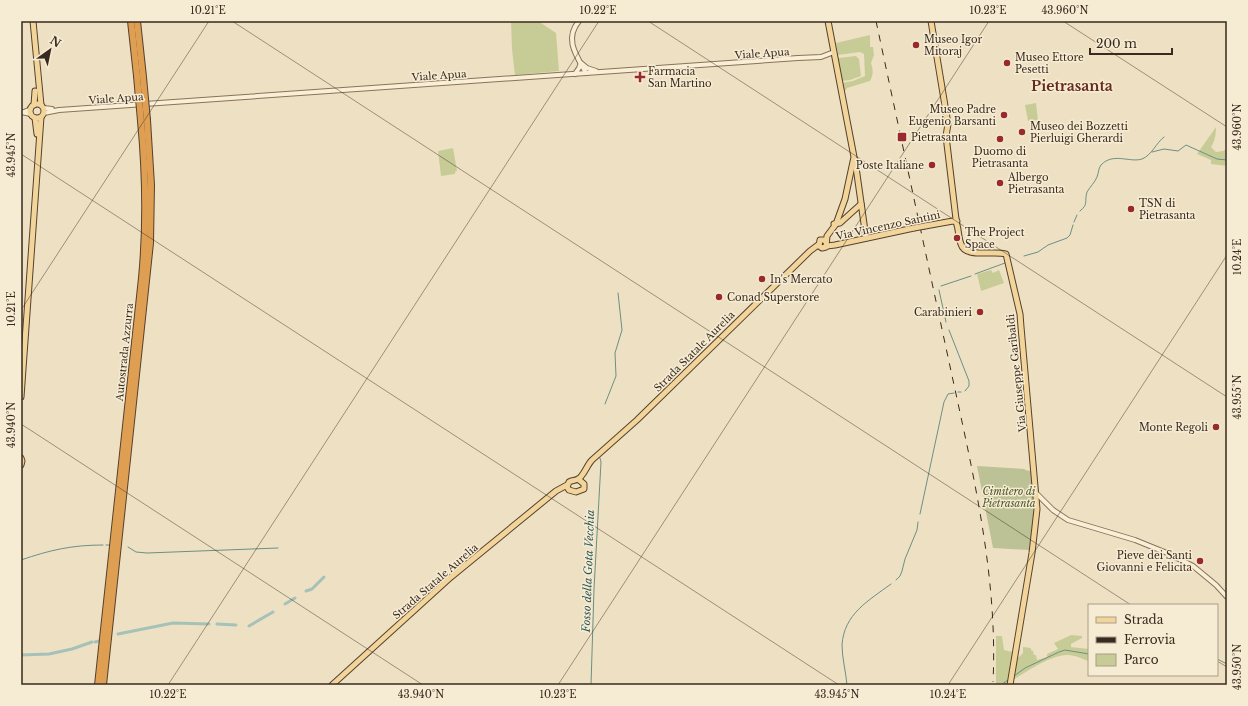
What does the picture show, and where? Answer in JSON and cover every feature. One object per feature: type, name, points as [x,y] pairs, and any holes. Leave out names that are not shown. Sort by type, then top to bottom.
[{"type":"highway","name":"Autostrada Azzurra","points":[[131,21],[140,77]]},
{"type":"highway","name":"Autostrada Azzurra","points":[[103,685],[150,243],[151,185],[140,77],[137,21]]},
{"type":"highway","name":"Autostrada Azzurra","points":[[98,685],[146,238],[144,120]]},
{"type":"main road","points":[[21,397],[42,111],[33,21]]},
{"type":"main road","points":[[828,21],[856,161],[866,235]]},
{"type":"main road","points":[[930,21],[948,124],[946,133],[955,220]]},
{"type":"main road","points":[[35,48],[35,97],[32,109],[35,118],[39,148]]},
{"type":"main road","points":[[32,109],[42,111]]},
{"type":"main road","points":[[35,118],[42,111]]},
{"type":"main road","points":[[823,244],[836,222],[845,198],[854,157]]},
{"type":"main road","points":[[836,222],[840,223],[861,204]]},
{"type":"main road","name":"Via Vincenzo Santini","points":[[823,244],[866,235],[873,237],[955,220]]},
{"type":"main road","name":"Via Giuseppe Garibaldi","points":[[955,220],[961,245],[965,250],[971,252],[1005,253],[1020,314],[1036,494],[1036,521],[1010,683]]},
{"type":"main road","name":"Strada Statale Aurelia","points":[[332,685],[451,577],[553,494],[568,487],[572,480],[578,479],[588,463],[637,420],[745,313],[806,256],[823,244]]},
{"type":"main road","points":[[21,458],[21,465]]},
{"type":"main road","name":"Strada Statale Aurelia","points":[[568,487],[573,492],[580,492],[584,489],[586,473],[594,458]]},
{"type":"main road","points":[[578,479],[584,484]]},
{"type":"street","points":[[579,21],[574,28],[571,38],[572,45],[586,73]]},
{"type":"street","name":"Viale Apua","points":[[820,57],[834,52]]},
{"type":"street","name":"Viale Apua","points":[[42,111],[820,57],[835,58]]},
{"type":"street","points":[[581,63],[586,68],[599,72]]},
{"type":"street","points":[[575,74],[581,63]]},
{"type":"street","points":[[22,112],[32,109]]},
{"type":"street","points":[[1036,494],[1053,510],[1068,520],[1135,540],[1167,553],[1193,566],[1216,585],[1227,597]]},
{"type":"green space","points":[[511,21],[538,21],[556,33],[559,71],[515,75]]},
{"type":"green space","points":[[870,35],[870,47],[873,47],[874,55],[871,63],[873,72],[871,79],[870,81],[847,88],[843,91],[842,83],[853,81],[865,76],[864,54],[860,52],[838,55],[836,43]]},
{"type":"green space","points":[[856,56],[859,59],[861,76],[842,81],[838,58]]},
{"type":"green space","points":[[1036,103],[1038,120],[1028,121],[1025,105]]},
{"type":"green space","points":[[1216,127],[1215,137],[1211,147],[1216,152],[1227,149],[1227,166],[1211,164],[1211,160],[1197,154]]},
{"type":"green space","points":[[453,148],[457,171],[455,174],[441,176],[438,151]]},
{"type":"green space","points":[[991,270],[993,273],[999,270],[1004,283],[981,291],[977,274]]},
{"type":"green space","name":"Cimitero di Pietrasanta","points":[[977,466],[1025,469],[1031,471],[1033,481],[1033,510],[1029,550],[993,548]]},
{"type":"green space","points":[[1071,635],[1082,636],[1082,638],[1071,644],[1071,647],[1088,649],[1088,661],[1068,655],[1054,657],[1039,664],[1013,680],[1015,657],[1019,657],[1023,653],[1023,647],[1031,648],[1034,655],[1036,655],[1037,660],[1047,657],[1047,654],[1058,649],[1054,643]]},
{"type":"green space","points":[[996,636],[1002,636],[1004,650],[1013,652],[1008,682],[1006,685],[996,685]]},
{"type":"waterway","points":[[1080,211],[1085,205],[1087,192],[1096,179],[1101,165],[1106,161],[1116,158],[1142,159],[1149,155],[1164,137]]},
{"type":"waterway","points":[[1152,152],[1164,149],[1178,151],[1186,145],[1217,159],[1227,160]]},
{"type":"waterway","points":[[1074,222],[1077,215]]},
{"type":"waterway","points":[[1024,256],[1038,252],[1048,245],[1067,238],[1070,235],[1073,225]]},
{"type":"waterway","points":[[975,274],[1005,263]]},
{"type":"waterway","points":[[941,286],[971,276]]},
{"type":"waterway","points":[[939,290],[946,322]]},
{"type":"waterway","name":"Fosso della Gota Vecchia","points":[[605,404],[616,376],[615,353],[622,330],[618,293]]},
{"type":"waterway","points":[[949,330],[969,381],[969,386],[965,391]]},
{"type":"waterway","points":[[920,514],[944,402],[948,394],[954,393]]},
{"type":"waterway","name":"Fosso della Gota Vecchia","points":[[591,685],[600,458]]},
{"type":"waterway","points":[[896,580],[902,571],[905,559],[917,530],[918,522]]},
{"type":"waterway","points":[[21,560],[61,549],[103,545]]},
{"type":"waterway","points":[[128,547],[136,552],[147,553],[278,548]]},
{"type":"waterway","points":[[306,591],[312,589],[324,577]]},
{"type":"waterway","points":[[847,685],[842,645],[847,625],[859,609],[891,584]]},
{"type":"waterway","points":[[285,604],[295,598]]},
{"type":"waterway","points":[[249,626],[273,612]]},
{"type":"waterway","points":[[118,634],[173,623],[209,624]]},
{"type":"waterway","points":[[217,624],[236,625]]},
{"type":"waterway","points":[[95,642],[99,641]]},
{"type":"waterway","points":[[21,655],[49,654],[72,649],[92,642]]},
{"type":"waterway","points":[[1014,676],[1025,668],[1065,650],[1088,654]]},
{"type":"waterway","points":[[1218,660],[1227,664]]},
{"type":"waterway","points":[[1001,685],[1008,680]]},
{"type":"railway","points":[[876,21],[968,448],[982,525],[992,603],[994,643],[993,682]]},
{"type":"place","name":"Museo Igor Mitoraj","points":[[916,45]]},
{"type":"place","name":"Museo Ettore Pesetti","points":[[1007,63]]},
{"type":"place","name":"Farmacia San Martino","points":[[640,77]]},
{"type":"place","name":"Museo Padre Eugenio Barsanti","points":[[1004,115]]},
{"type":"place","name":"Museo dei Bozzetti Pierluigi Gherardi","points":[[1022,132]]},
{"type":"place","name":"Pietrasanta","points":[[902,137]]},
{"type":"place","name":"Duomo di Pietrasanta","points":[[1000,139]]},
{"type":"place","name":"Poste Italiane","points":[[932,165]]},
{"type":"place","name":"Albergo Pietrasanta","points":[[1000,183]]},
{"type":"place","name":"TSN di Pietrasanta","points":[[1131,209]]},
{"type":"place","name":"The Project Space","points":[[957,238]]},
{"type":"place","name":"In's Mercato","points":[[762,279]]},
{"type":"place","name":"Conad Superstore","points":[[719,297]]},
{"type":"place","name":"Carabinieri","points":[[980,312]]},
{"type":"place","name":"Monte Regoli","points":[[1216,427]]},
{"type":"place","name":"Pieve dei Santi Giovanni e Felicita","points":[[1200,561]]},
{"type":"district","name":"Pietrasanta","points":[[1072,86]]}]
